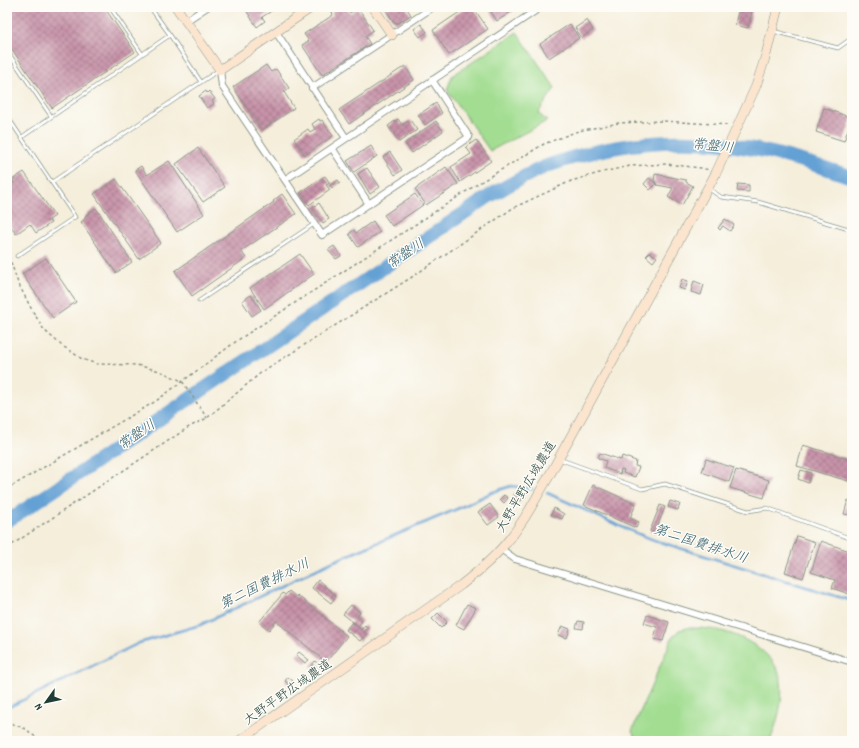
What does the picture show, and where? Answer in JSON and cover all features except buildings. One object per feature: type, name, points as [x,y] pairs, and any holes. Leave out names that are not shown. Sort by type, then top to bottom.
[{"type":"street","points":[[176,7],[220,70],[222,86],[286,179],[322,236],[469,136],[432,80]]},
{"type":"street","points":[[186,22],[207,7]]},
{"type":"street","points":[[220,70],[312,7]]},
{"type":"street","points":[[373,7],[392,35]]},
{"type":"street","points":[[312,88],[432,7]]},
{"type":"street","points":[[286,179],[541,7]]},
{"type":"street","points":[[737,128],[756,86],[778,7]]},
{"type":"street","points":[[276,32],[346,138]]},
{"type":"street","name":"大野平野広域農道","points":[[239,741],[461,585],[482,568],[501,549],[519,526],[558,459],[708,188],[737,128]]},
{"type":"street","points":[[332,148],[369,204]]},
{"type":"street","points":[[501,549],[515,559],[852,662]]},
{"type":"lane","points":[[110,7],[142,54]]},
{"type":"lane","points":[[150,7],[201,82]]},
{"type":"lane","points":[[772,30],[838,48],[852,38]]},
{"type":"lane","points":[[22,137],[170,35]]},
{"type":"lane","points":[[7,51],[51,116]]},
{"type":"lane","points":[[52,182],[220,70]]},
{"type":"lane","points":[[7,116],[75,217],[16,256]]},
{"type":"lane","points":[[708,188],[721,197],[758,202],[852,230]]},
{"type":"lane","points":[[199,301],[314,223]]},
{"type":"lane","points":[[558,459],[642,489],[665,484],[748,511],[767,508],[852,539]]},
{"type":"path","points":[[7,489],[156,401],[238,340],[302,297],[479,183],[544,144],[578,131],[619,123],[663,121],[737,128]]},
{"type":"path","points":[[7,548],[190,427],[206,418],[263,372],[412,277],[513,208],[571,181],[630,166],[666,164],[717,170]]},
{"type":"path","points":[[7,251],[18,283],[32,310],[44,330],[61,345],[82,359],[97,364],[137,365],[160,371],[182,381],[206,418]]},
{"type":"path","points":[[7,720],[26,729],[40,741]]},
{"type":"green space","points":[[517,32],[555,88],[540,110],[539,114],[547,121],[490,151],[447,90],[452,76]]},
{"type":"green space","points":[[687,628],[702,628],[722,631],[744,639],[764,652],[772,661],[778,670],[781,681],[782,696],[770,741],[638,741],[632,731],[672,638],[679,630]]},
{"type":"waterway","name":"常盤川","points":[[7,521],[488,197],[525,176],[547,166],[599,151],[625,146],[679,142],[732,145],[771,152],[852,177]]},
{"type":"waterway","name":"第二国費排水川","points":[[7,708],[139,643],[200,625],[332,562],[457,509],[493,492],[511,486],[532,489]]},
{"type":"waterway","name":"第二国費排水川","points":[[547,493],[617,525],[660,542],[852,601]]}]
